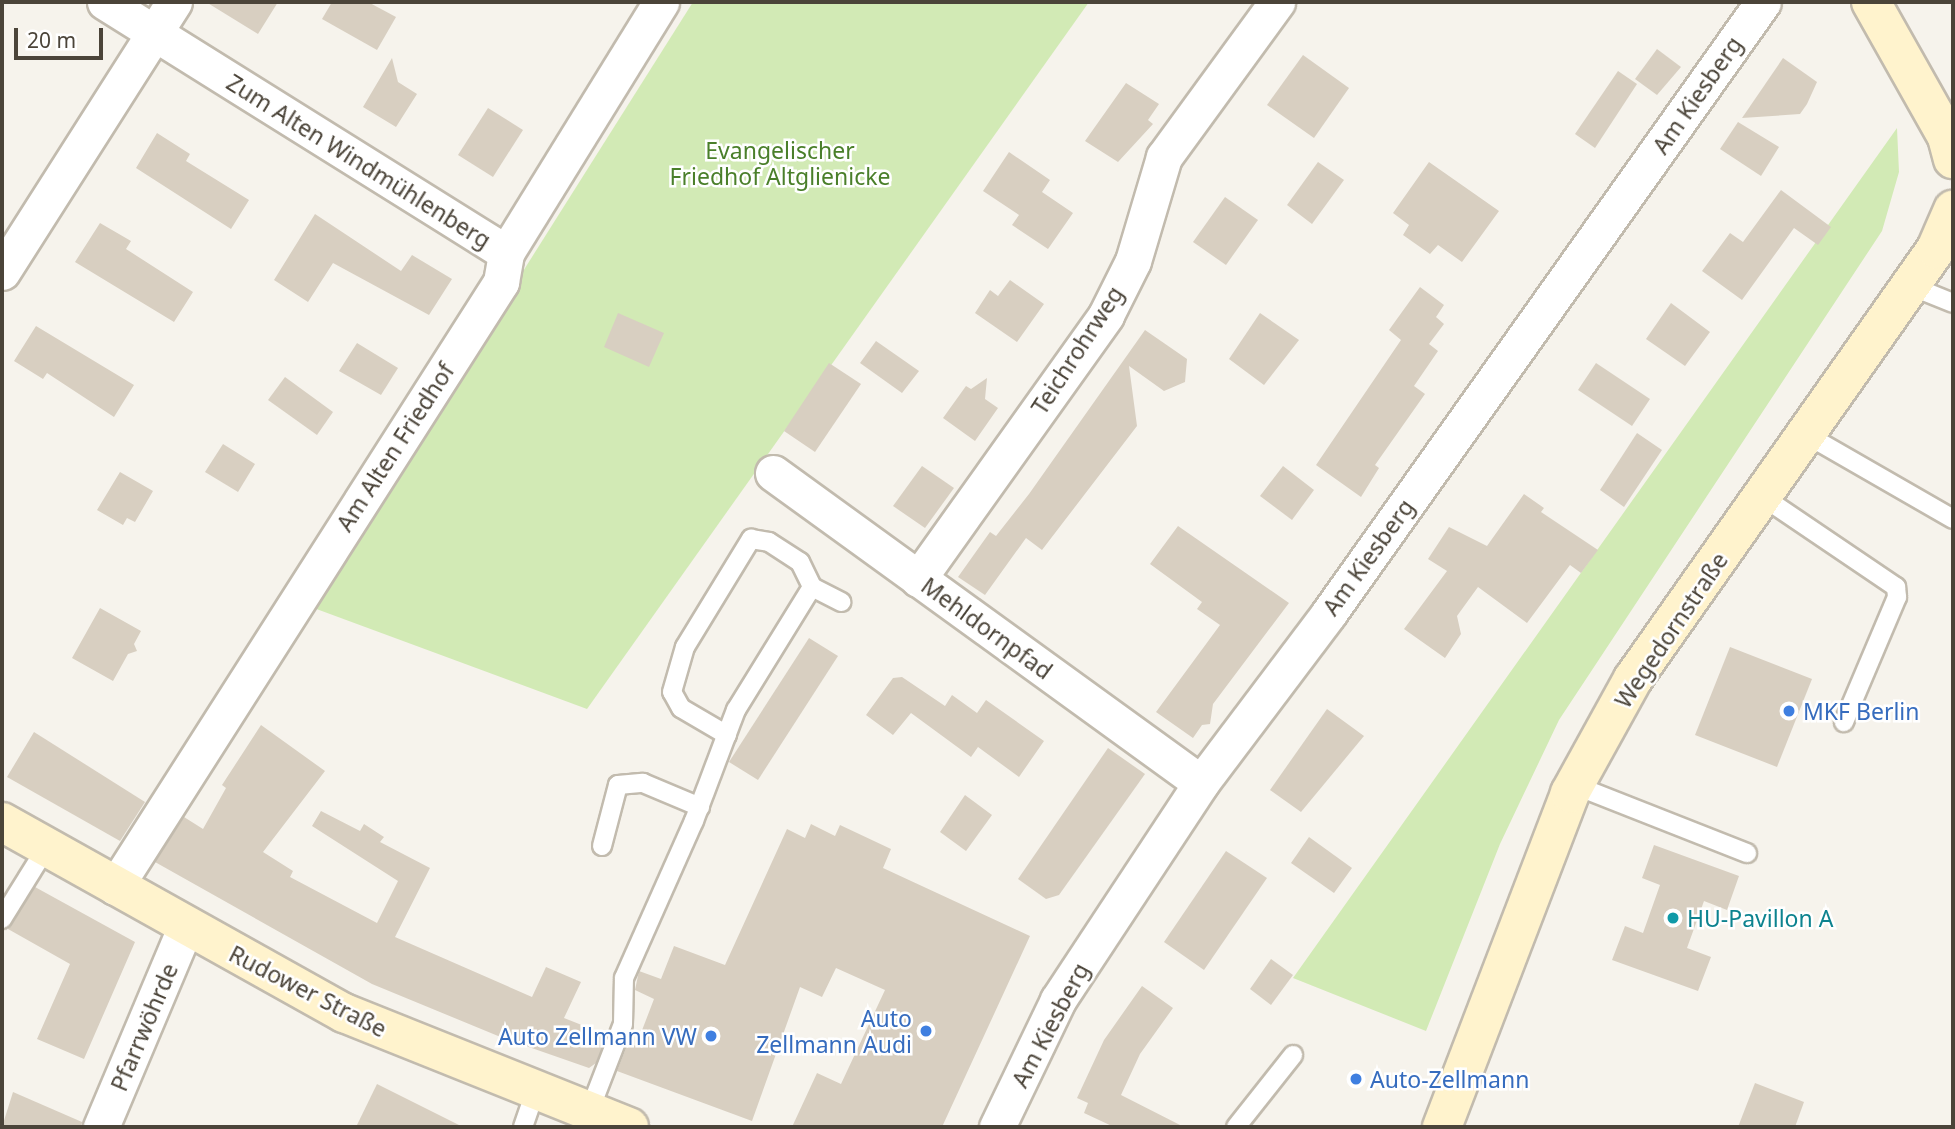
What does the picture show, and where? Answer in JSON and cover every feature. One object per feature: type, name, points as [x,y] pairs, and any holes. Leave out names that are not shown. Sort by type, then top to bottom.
[{"type":"street","name":"Zum Alten Windmühlenberg","points":[[106,2],[506,253]]},
{"type":"street","points":[[2,272],[174,2]]},
{"type":"street","name":"Am Alten Friedhof","points":[[115,887],[501,282],[506,253],[662,2]]},
{"type":"street","name":"Teichrohrweg","points":[[918,579],[1106,315],[1133,261],[1164,157],[1276,2]]},
{"type":"street","name":"Am Kiesberg","points":[[997,1127],[1058,1000],[1201,783],[1329,613],[1763,2]]},
{"type":"street","points":[[1871,2],[1951,142]]},
{"type":"street","name":"Wegedornstraße","points":[[1442,1127],[1574,786],[1633,679],[1911,286],[1936,249],[1953,210]]},
{"type":"street","name":"Mehldornpfad","points":[[773,473],[1201,783]]},
{"type":"street","name":"Rudower Straße","points":[[2,822],[344,1013],[535,1092],[629,1127]]},
{"type":"street","name":"Pfarrwöhrde","points":[[101,1127],[186,926]]},
{"type":"lane","points":[[1911,286],[1953,303]]},
{"type":"lane","points":[[1807,435],[1953,519]]},
{"type":"lane","points":[[1763,497],[1896,587],[1897,597],[1844,722]]},
{"type":"lane","points":[[727,735],[681,708],[672,692],[685,647],[751,539],[769,541],[800,562],[812,587],[841,601]]},
{"type":"lane","points":[[589,1112],[623,1024],[624,978],[700,807],[727,735],[812,587]]},
{"type":"lane","points":[[602,846],[618,785],[643,783],[700,807]]},
{"type":"lane","points":[[1574,786],[1747,853]]},
{"type":"lane","points":[[2,919],[46,848]]},
{"type":"lane","points":[[1236,1127],[1293,1055]]},
{"type":"lane","points":[[523,1127],[535,1092]]},
{"type":"green space","name":"Evangelischer Friedhof Altglienicke","points":[[693,2],[1089,2],[587,709],[311,607]]},
{"type":"green space","points":[[1897,128],[1899,172],[1882,231],[1559,720],[1500,844],[1426,1031],[1293,978]]},
{"type":"building","points":[[206,2],[278,2],[258,34]]},
{"type":"building","points":[[332,2],[368,2],[396,17],[377,50],[322,19]]},
{"type":"building","points":[[1657,49],[1681,67],[1657,95],[1635,79]]},
{"type":"building","points":[[1303,55],[1349,88],[1314,138],[1267,105]]},
{"type":"building","points":[[392,58],[398,82],[417,94],[396,127],[363,107]]},
{"type":"building","points":[[1783,58],[1817,82],[1807,104],[1800,114],[1742,118]]},
{"type":"building","points":[[1618,71],[1637,84],[1595,148],[1575,134]]},
{"type":"building","points":[[1126,83],[1159,104],[1148,120],[1153,124],[1118,162],[1085,141]]},
{"type":"building","points":[[488,108],[523,130],[493,177],[458,155]]},
{"type":"building","points":[[1738,122],[1779,147],[1761,176],[1720,149]]},
{"type":"building","points":[[157,133],[190,154],[186,161],[249,200],[231,229],[136,168]]},
{"type":"building","points":[[1009,152],[1050,180],[1042,192],[1073,213],[1048,249],[1012,225],[1019,215],[983,191]]},
{"type":"building","points":[[1318,162],[1344,180],[1312,224],[1287,205]]},
{"type":"building","points":[[1429,162],[1499,211],[1462,262],[1438,245],[1430,254],[1403,235],[1409,225],[1393,213]]},
{"type":"building","points":[[1781,190],[1831,227],[1818,245],[1794,228],[1742,300],[1702,271],[1730,233],[1743,242]]},
{"type":"building","points":[[1225,197],[1258,220],[1226,265],[1193,242]]},
{"type":"building","points":[[315,214],[401,271],[412,255],[452,279],[429,315],[333,263],[308,302],[274,280]]},
{"type":"building","points":[[100,223],[131,241],[126,249],[193,292],[174,322],[75,262]]},
{"type":"building","points":[[1010,280],[1044,304],[1017,342],[975,313],[990,290],[998,296]]},
{"type":"building","points":[[1420,287],[1444,305],[1436,317],[1444,324],[1429,344],[1438,351],[1414,386],[1425,394],[1375,465],[1379,468],[1361,497],[1316,465],[1401,340],[1389,330]]},
{"type":"building","points":[[1671,303],[1710,332],[1685,366],[1646,339]]},
{"type":"building","points":[[618,313],[664,333],[649,367],[604,347]]},
{"type":"building","points":[[1260,313],[1299,340],[1264,385],[1229,359]]},
{"type":"building","points":[[36,326],[134,385],[114,417],[47,373],[43,379],[14,361]]},
{"type":"building","points":[[1145,330],[1187,359],[1185,382],[1164,391],[1129,366],[1137,426],[1042,550],[1026,538],[985,595],[958,577],[990,532],[996,536],[1029,494]]},
{"type":"building","points":[[876,341],[919,371],[902,393],[860,363]]},
{"type":"building","points":[[357,343],[398,368],[381,395],[339,371]]},
{"type":"building","points":[[829,363],[861,384],[815,452],[784,431]]},
{"type":"building","points":[[1596,363],[1650,399],[1632,426],[1578,390]]},
{"type":"building","points":[[285,377],[333,412],[317,435],[268,400]]},
{"type":"building","points":[[987,378],[985,399],[998,408],[975,441],[943,418],[966,386],[971,389]]},
{"type":"building","points":[[1637,433],[1662,450],[1624,507],[1600,490]]},
{"type":"building","points":[[223,444],[255,464],[238,492],[205,472]]},
{"type":"building","points":[[922,466],[954,488],[925,528],[893,506]]},
{"type":"building","points":[[1283,466],[1314,490],[1292,520],[1260,496]]},
{"type":"building","points":[[120,472],[153,491],[135,522],[127,518],[123,525],[97,510]]},
{"type":"building","points":[[1524,494],[1544,508],[1541,512],[1598,550],[1581,573],[1570,565],[1527,623],[1478,587],[1457,616],[1461,634],[1445,658],[1404,629],[1447,571],[1428,559],[1449,527],[1487,546]]},
{"type":"building","points":[[1178,526],[1289,603],[1213,704],[1210,724],[1202,725],[1193,738],[1156,712],[1220,625],[1197,609],[1202,602],[1150,564]]},
{"type":"building","points":[[100,608],[141,631],[134,644],[137,651],[128,654],[113,681],[72,658]]},
{"type":"building","points":[[809,638],[838,656],[758,780],[729,762]]},
{"type":"building","points":[[1730,647],[1812,679],[1777,767],[1695,735]]},
{"type":"building","points":[[902,677],[945,706],[952,695],[977,713],[986,700],[1044,741],[1019,777],[978,747],[971,757],[911,713],[893,735],[866,715],[893,678]]},
{"type":"building","points":[[1327,709],[1364,736],[1301,812],[1270,790]]},
{"type":"building","points":[[261,725],[325,771],[263,852],[293,871],[290,877],[377,923],[398,881],[312,826],[321,811],[360,831],[364,824],[384,837],[380,842],[430,868],[395,937],[532,997],[546,967],[581,982],[564,1018],[607,1035],[596,1063],[589,1068],[503,1038],[372,984],[155,862],[184,817],[203,829],[226,788],[222,785]]},
{"type":"building","points":[[34,732],[145,802],[120,841],[7,777]]},
{"type":"building","points":[[1108,748],[1145,774],[1059,895],[1046,899],[1018,879]]},
{"type":"building","points":[[965,795],[992,815],[966,851],[940,832]]},
{"type":"building","points":[[811,824],[835,836],[840,825],[891,849],[883,868],[1030,936],[942,1127],[792,1127],[817,1073],[841,1084],[885,990],[836,968],[822,997],[800,987],[752,1121],[617,1071],[628,1043],[636,1046],[654,999],[635,990],[639,971],[661,979],[674,946],[725,965],[787,829],[805,838]]},
{"type":"building","points":[[1309,837],[1352,868],[1334,893],[1291,863]]},
{"type":"building","name":"HU-Pavillon A","points":[[1654,845],[1739,876],[1727,910],[1704,901],[1687,948],[1711,957],[1698,991],[1612,960],[1625,926],[1643,933],[1660,885],[1642,878]]},
{"type":"building","points":[[1226,851],[1267,878],[1204,970],[1164,942]]},
{"type":"building","points":[[35,887],[135,942],[84,1059],[37,1039],[70,964],[8,929]]},
{"type":"building","points":[[1271,959],[1293,975],[1271,1005],[1250,989]]},
{"type":"building","points":[[1142,986],[1173,1008],[1140,1054],[1121,1095],[1184,1127],[1114,1127],[1084,1113],[1088,1103],[1077,1098],[1104,1040]]},
{"type":"building","points":[[1755,1083],[1804,1102],[1795,1127],[1738,1127]]},
{"type":"building","points":[[377,1084],[463,1127],[356,1127]]},
{"type":"building","points":[[13,1092],[82,1122],[81,1127],[2,1127]]},
{"type":"place","name":"MKF Berlin","points":[[1789,711]]},
{"type":"place","name":"HU-Pavillon A","points":[[1673,918]]},
{"type":"place","name":"Auto Zellmann Audi","points":[[926,1031]]},
{"type":"place","name":"Auto Zellmann VW","points":[[711,1036]]},
{"type":"place","name":"Auto-Zellmann","points":[[1356,1079]]}]
